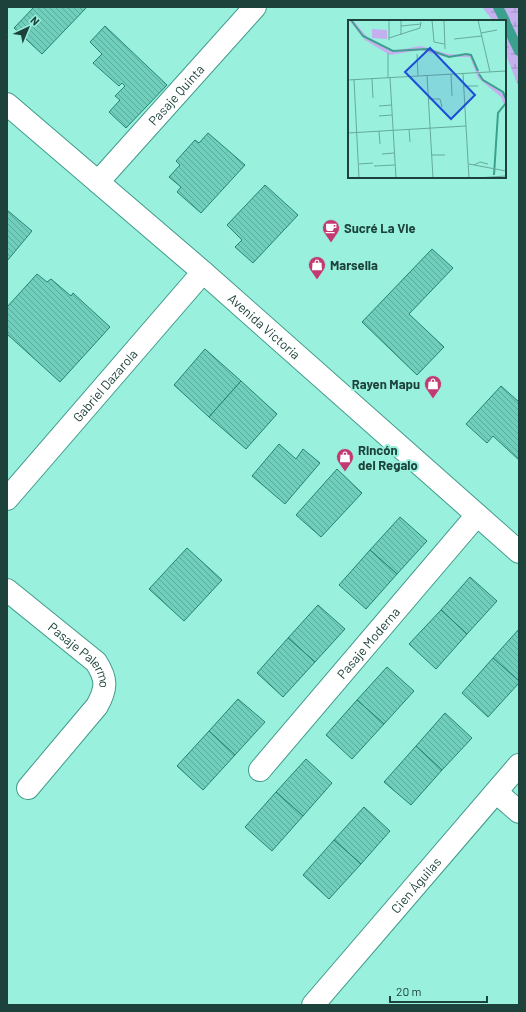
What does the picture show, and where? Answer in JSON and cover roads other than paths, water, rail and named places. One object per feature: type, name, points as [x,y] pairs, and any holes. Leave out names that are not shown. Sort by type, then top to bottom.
[{"type":"street","name":"Pasaje Quinta","points":[[98,182],[255,7]]},
{"type":"street","name":"Avenida Victoria","points":[[7,104],[203,272],[519,552]]},
{"type":"street","name":"Gabriel Dazarola","points":[[7,499],[203,272]]},
{"type":"street","name":"Pasaje Moderna","points":[[260,770],[477,515]]},
{"type":"street","name":"Pasaje Palermo","points":[[7,590],[96,662],[103,673],[105,686],[97,706],[28,788]]},
{"type":"street","name":"Cien Águilas","points":[[313,1005],[519,765]]},
{"type":"street","points":[[496,792],[519,812]]},
{"type":"waterway","points":[[498,7],[504,20]]},
{"type":"waterway","points":[[506,24],[519,51]]},
{"type":"place","name":"Sucré La Vie","points":[[331,243]]},
{"type":"place","name":"Marsella","points":[[317,280]]},
{"type":"place","name":"Rayen Mapu","points":[[433,399]]},
{"type":"place","name":"Rincón del Regalo","points":[[345,472]]}]
